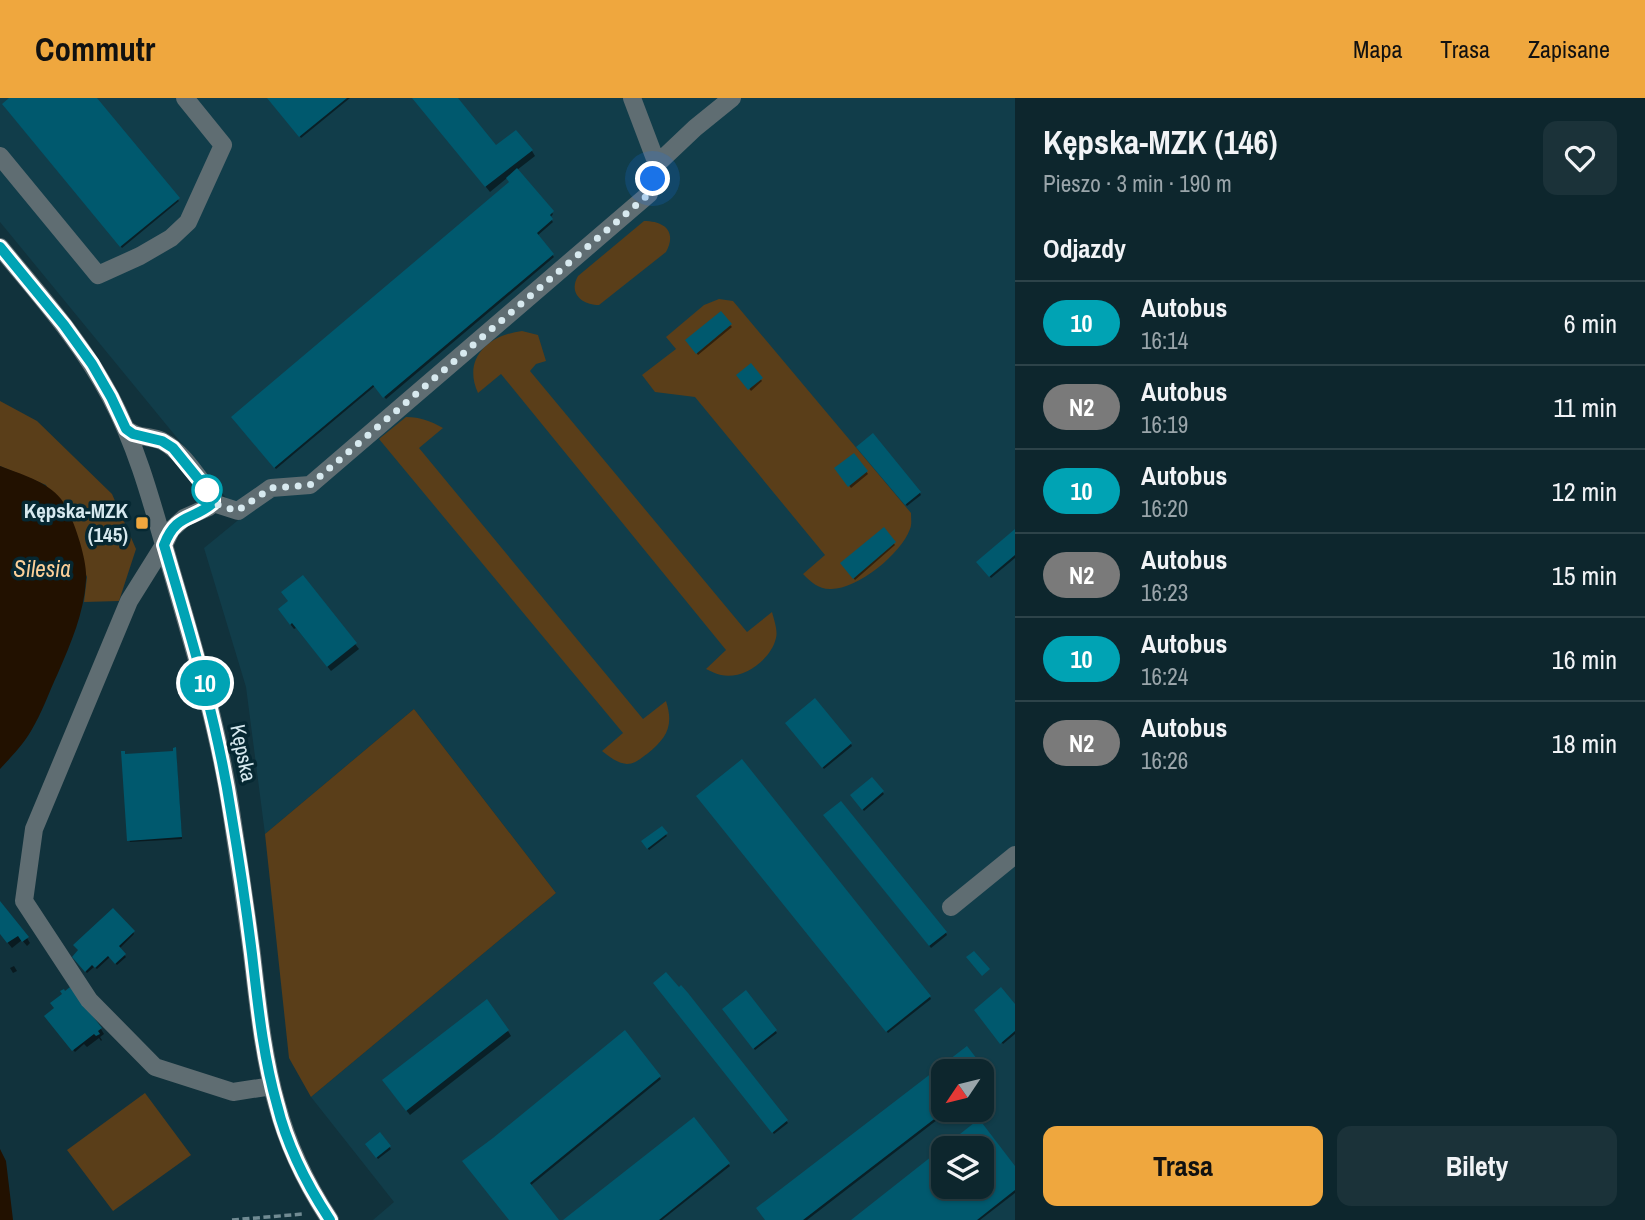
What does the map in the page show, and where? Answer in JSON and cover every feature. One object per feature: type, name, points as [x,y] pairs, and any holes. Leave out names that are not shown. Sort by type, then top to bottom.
[{"type":"street","points":[[0,156],[98,275],[171,238],[188,222],[223,145],[185,98]]},
{"type":"street","points":[[632,98],[657,164]]},
{"type":"street","points":[[213,503],[237,511],[271,488],[310,485],[649,194],[657,164],[732,98]]},
{"type":"street","name":"Kępska","points":[[0,247],[92,364],[126,429],[149,493],[206,690],[231,809],[261,1031],[272,1086],[290,1146],[328,1216]]},
{"type":"street","points":[[126,429],[133,434],[162,441],[173,448],[213,497],[213,503],[177,523],[129,601],[34,829],[24,901],[89,1000],[155,1067],[233,1092],[272,1086]]},
{"type":"street","points":[[951,907],[1015,855]]},
{"type":"path","points":[[232,1220],[328,1216]]},
{"type":"shaded area","points":[[0,98],[1015,98],[1015,1220],[373,1220],[394,1202],[311,1097],[556,893],[414,709],[265,834],[246,687],[204,548],[242,517],[0,222]]},
{"type":"shaded area","points":[[644,221],[658,223],[667,229],[670,239],[666,252],[599,305],[587,303],[578,297],[575,282],[578,276]]},
{"type":"shaded area","points":[[719,299],[733,301],[911,513],[910,529],[898,549],[877,569],[853,584],[826,589],[806,577],[803,574],[825,555],[695,397],[655,392],[642,375],[676,349],[666,337],[704,305]]},
{"type":"shaded area","points":[[522,331],[538,335],[546,361],[536,364],[530,371],[747,632],[772,612],[776,638],[768,654],[755,667],[729,676],[706,669],[726,650],[501,374],[478,393],[473,369],[482,350],[499,337]]},
{"type":"shaded area","points":[[0,401],[37,421],[112,494],[136,549],[119,601],[84,602],[87,577],[46,485],[0,466]]},
{"type":"shaded area","points":[[406,417],[425,420],[443,428],[419,448],[643,719],[666,701],[669,718],[667,731],[660,742],[640,759],[630,764],[623,763],[602,751],[623,733],[379,439]]},
{"type":"shaded area","points":[[414,709],[556,893],[311,1097],[289,1058],[265,834]]},
{"type":"shaded area","points":[[145,1093],[191,1155],[113,1211],[67,1150]]},
{"type":"water","name":"Silesia","points":[[0,466],[41,483],[61,499],[79,538],[86,580],[76,628],[42,710],[24,742],[0,769]]},
{"type":"water","points":[[0,1149],[6,1161],[13,1220],[0,1220]]},
{"type":"building","points":[[9,98],[97,98],[180,198],[120,247],[2,104]]},
{"type":"building","points":[[267,98],[347,98],[299,137]]},
{"type":"building","points":[[412,98],[458,98],[496,145],[516,130],[533,150],[485,187]]},
{"type":"building","points":[[517,168],[554,211],[550,215],[553,219],[537,233],[554,254],[383,398],[373,385],[274,468],[231,417],[509,182],[506,178]]},
{"type":"building","points":[[721,311],[732,324],[696,354],[685,340]]},
{"type":"building","points":[[751,363],[763,378],[748,390],[736,375]]},
{"type":"building","points":[[873,433],[921,492],[905,505],[856,447]]},
{"type":"building","points":[[854,453],[868,471],[848,487],[834,468]]},
{"type":"building","points":[[884,527],[896,542],[853,579],[840,563]]},
{"type":"building","points":[[1015,529],[1015,555],[989,577],[976,562]]},
{"type":"building","points":[[303,575],[357,643],[327,667],[278,609],[288,601],[281,592]]},
{"type":"building","points":[[815,698],[852,743],[822,768],[785,723]]},
{"type":"building","points":[[176,747],[182,837],[127,841],[121,751],[125,751],[125,754],[173,751]]},
{"type":"building","points":[[742,759],[931,996],[886,1032],[696,796]]},
{"type":"building","points":[[872,777],[884,791],[862,810],[850,795]]},
{"type":"building","points":[[841,801],[947,932],[929,946],[823,815]]},
{"type":"building","points":[[662,826],[668,833],[647,849],[641,841]]},
{"type":"building","points":[[0,901],[29,937],[22,942],[18,936],[7,943],[0,934]]},
{"type":"building","points":[[113,908],[135,931],[119,946],[126,954],[115,964],[108,956],[95,968],[92,965],[85,972],[72,957],[78,950],[73,945]]},
{"type":"building","points":[[974,951],[990,969],[982,976],[966,957]]},
{"type":"building","points":[[666,972],[688,993],[788,1120],[772,1133],[653,983]]},
{"type":"building","points":[[70,987],[102,1028],[98,1031],[100,1034],[94,1034],[72,1051],[44,1016],[54,1008],[50,1003],[62,994],[60,991]]},
{"type":"building","points":[[1001,987],[1015,1004],[1015,1031],[1000,1044],[974,1010]]},
{"type":"building","points":[[746,990],[777,1030],[753,1049],[722,1009]]},
{"type":"building","points":[[487,999],[509,1030],[406,1111],[382,1080]]},
{"type":"building","points":[[625,1030],[661,1076],[530,1183],[559,1220],[509,1220],[462,1161]]},
{"type":"building","points":[[967,1046],[977,1059],[950,1059]]},
{"type":"building","points":[[931,1074],[931,1122],[803,1220],[765,1220],[756,1208]]},
{"type":"building","points":[[694,1117],[730,1163],[659,1220],[563,1220]]},
{"type":"building","points":[[975,1122],[981,1122],[992,1136],[957,1136]]},
{"type":"building","points":[[380,1132],[391,1146],[376,1158],[365,1144]]},
{"type":"building","points":[[994,1139],[1015,1166],[1015,1190],[977,1220],[851,1220],[931,1157],[931,1199],[994,1199]]},
{"type":"bus line","name":"10","points":[[0,247],[92,364],[126,429],[140,437],[155,438],[173,448],[213,497],[213,503],[209,507],[177,523],[164,545],[206,690],[231,809],[261,1031],[277,1106],[302,1172],[330,1220]]},
{"type":"place","name":"Kępska-MZK (145)","points":[[142,523]]},
{"type":"route","points":[[207,490],[202,483],[213,497],[213,503],[237,511],[271,488],[310,485],[649,194],[653,179]]}]
